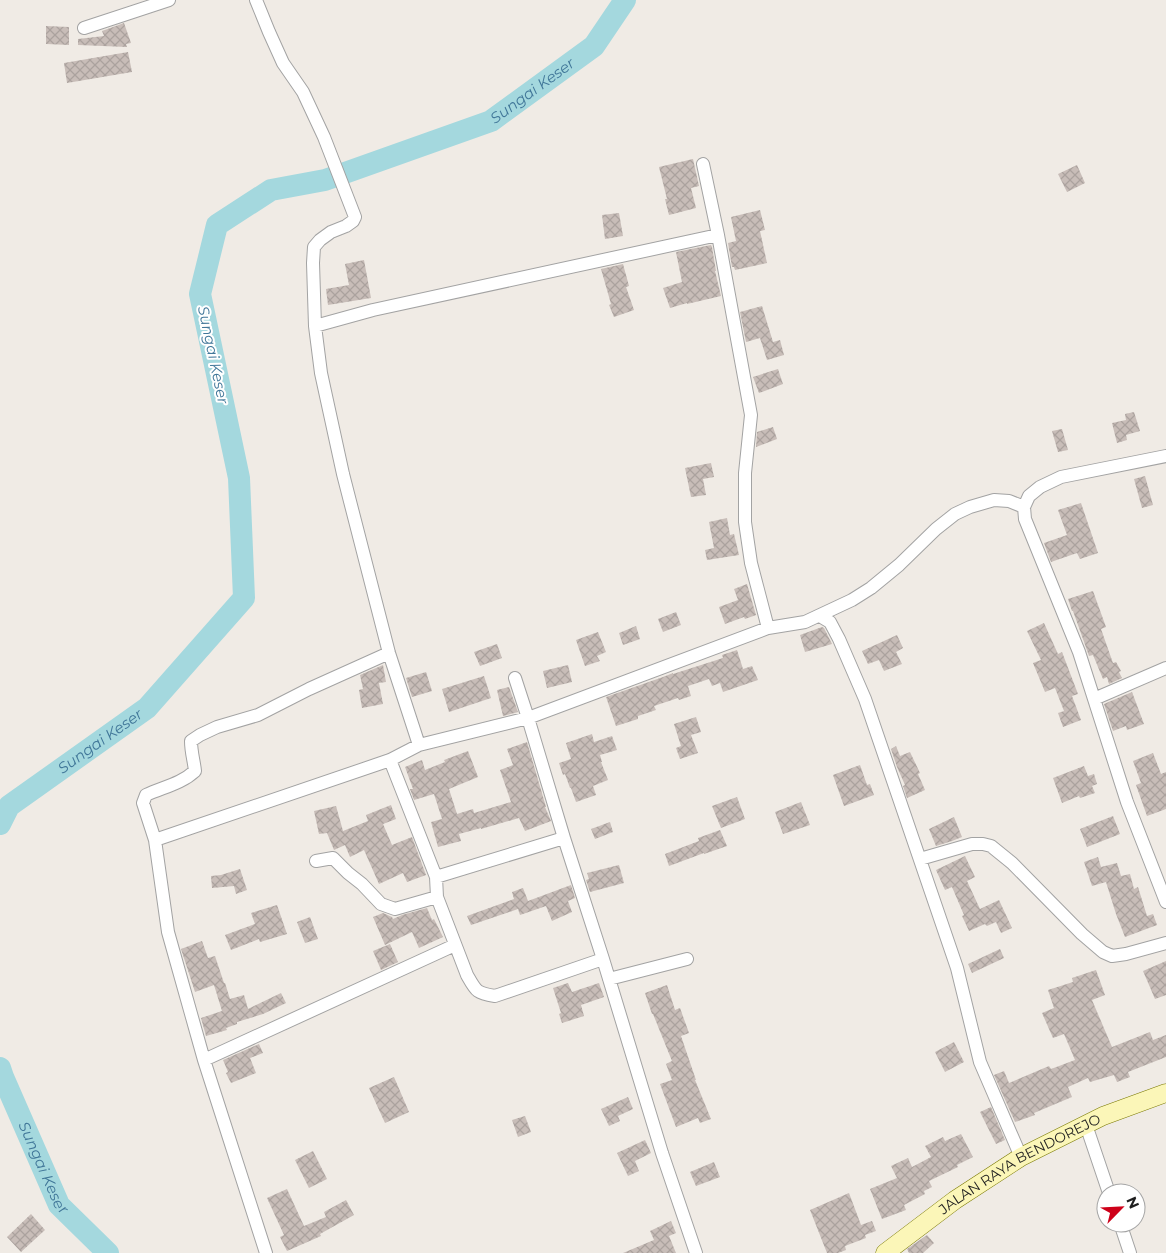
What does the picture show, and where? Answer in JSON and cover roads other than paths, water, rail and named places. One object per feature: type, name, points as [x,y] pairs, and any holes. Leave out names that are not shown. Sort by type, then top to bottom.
[{"type":"main road","name":"JALAN RAYA BENDOREJO","points":[[885,1253],[955,1200],[1021,1157],[1103,1116],[1166,1093]]},
{"type":"street","points":[[84,28],[133,6],[170,0]]},
{"type":"street","points":[[256,0],[283,63],[303,92],[324,137],[355,217],[346,226],[331,232],[320,240],[314,248],[315,326],[321,373],[343,474],[389,653],[419,745]]},
{"type":"street","points":[[703,164],[751,415],[744,473],[745,522],[750,563],[768,628]]},
{"type":"street","points":[[315,326],[373,310],[718,235]]},
{"type":"street","points":[[1166,456],[1061,477],[1040,486],[1029,496],[1024,507],[1025,519],[1079,652],[1127,802],[1166,902]]},
{"type":"street","points":[[155,840],[390,760],[419,745],[528,718],[768,628],[804,622],[820,616],[871,588],[955,514],[970,507],[994,500],[1009,501],[1024,507]]},
{"type":"street","points":[[820,616],[830,622],[839,638],[865,699],[957,968],[980,1062],[1021,1157]]},
{"type":"street","points":[[266,1253],[204,1060],[168,932],[155,840],[143,804],[146,795],[159,788],[188,778],[195,771],[191,741],[200,735],[217,727],[258,715],[309,689],[389,653]]},
{"type":"street","points":[[1094,699],[1166,668]]},
{"type":"street","points":[[515,678],[662,1153],[696,1253]]},
{"type":"street","points":[[390,760],[436,877],[437,897],[467,974],[473,986],[481,994],[495,996],[603,959]]},
{"type":"street","points":[[436,877],[564,838]]},
{"type":"street","points":[[920,859],[972,844],[991,846],[1012,863],[1082,934],[1103,952],[1112,956],[1166,943]]},
{"type":"street","points":[[316,861],[333,858],[381,904],[395,909],[437,897]]},
{"type":"street","points":[[204,1060],[456,945]]},
{"type":"street","points":[[609,979],[688,959]]},
{"type":"street","points":[[1086,1125],[1106,1183]]},
{"type":"street","points":[[1123,1233],[1130,1253]]},
{"type":"waterway","name":"Sungai Keser","points":[[0,824],[9,806],[147,708],[244,598],[239,478],[200,294],[217,225],[271,190],[325,180],[491,121],[594,46],[625,0]]},
{"type":"waterway","name":"Sungai Keser","points":[[0,1068],[59,1205],[108,1253]]}]
